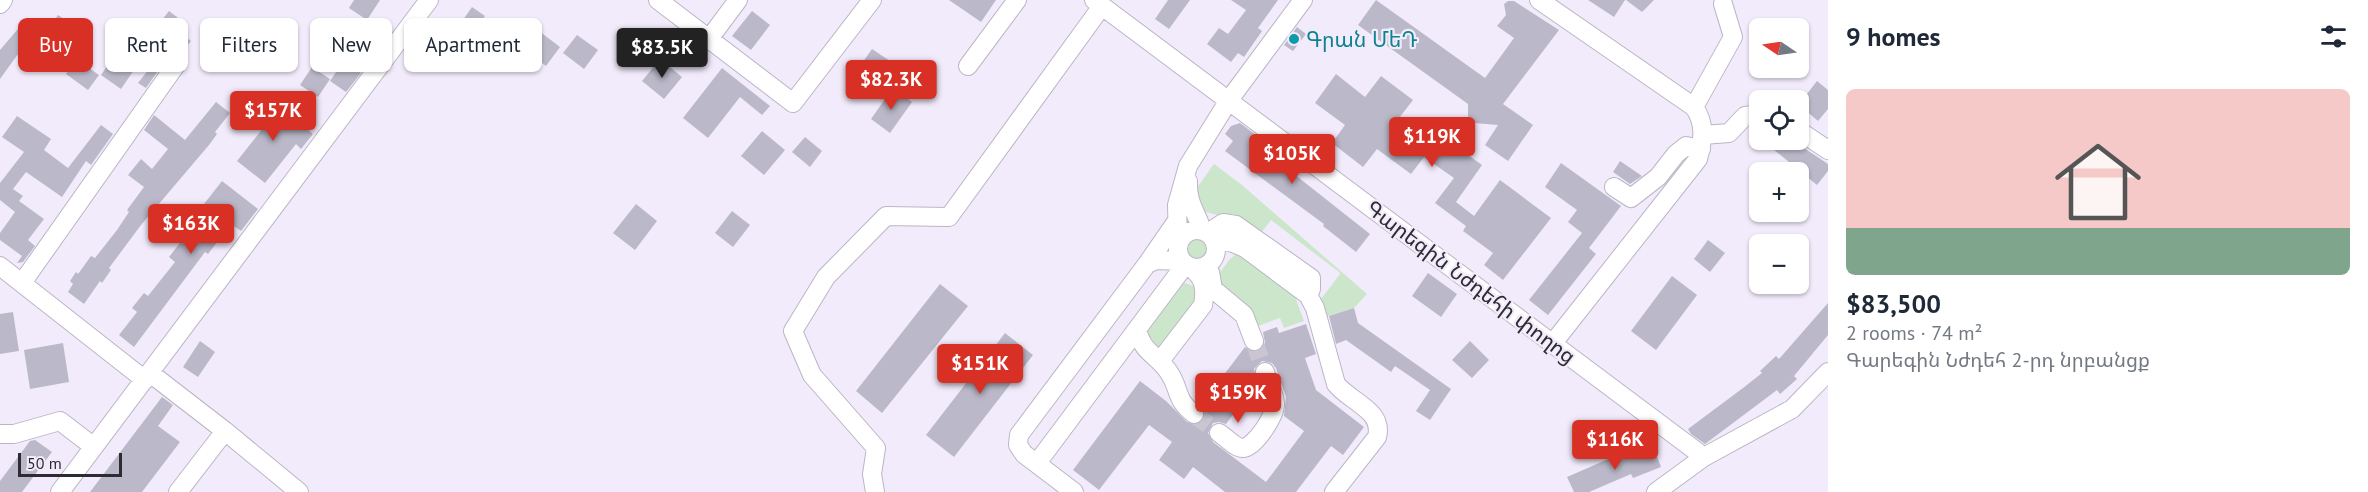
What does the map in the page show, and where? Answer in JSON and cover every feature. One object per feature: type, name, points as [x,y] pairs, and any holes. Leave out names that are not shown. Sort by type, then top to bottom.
[{"type":"street","points":[[0,4],[3,0]]},
{"type":"street","points":[[60,492],[429,0]]},
{"type":"street","points":[[658,0],[793,104],[872,0]]},
{"type":"street","points":[[709,39],[738,0]]},
{"type":"street","points":[[968,66],[1017,0]]},
{"type":"street","points":[[1160,361],[1203,304],[1205,293],[1199,273],[1184,259],[1176,222],[1181,186],[1188,166],[1229,100],[1303,0]]},
{"type":"street","points":[[1539,0],[1694,107],[1701,117],[1702,142],[1698,159],[1553,343]]},
{"type":"street","points":[[875,492],[872,474],[876,448],[812,375],[793,331],[826,277],[886,216],[949,217],[1098,3]]},
{"type":"street","name":"Գարեգին Նժդեհի փողոց","points":[[1098,3],[1704,457]]},
{"type":"street","points":[[1694,107],[1733,37],[1723,4]]},
{"type":"street","points":[[22,283],[171,72]]},
{"type":"street","points":[[1614,187],[1631,198],[1658,177],[1676,154],[1686,146],[1729,133],[1745,116],[1749,115]]},
{"type":"street","points":[[1809,137],[1828,150]]},
{"type":"street","points":[[1188,166],[1187,195],[1190,205],[1216,248],[1210,270],[1214,289],[1244,315],[1254,340]]},
{"type":"street","points":[[1074,492],[1024,454],[1018,445],[1019,435],[1176,222]]},
{"type":"street","points":[[1036,463],[1122,350],[1184,259],[1185,233],[1190,230],[1207,233],[1245,249],[1308,295],[1315,308],[1336,384],[1342,392],[1375,416],[1379,426],[1377,437],[1334,492]]},
{"type":"street","points":[[1147,264],[1156,260],[1184,259],[1203,267],[1213,260]]},
{"type":"street","points":[[0,266],[225,431],[299,492]]},
{"type":"street","points":[[1137,329],[1145,350]]},
{"type":"street","points":[[1122,350],[1133,348],[1145,350],[1160,361],[1171,375],[1182,405],[1194,414]]},
{"type":"street","points":[[1219,433],[1237,446],[1244,448],[1252,444],[1271,419],[1275,403],[1265,372]]},
{"type":"street","points":[[1656,492],[1704,457],[1792,409],[1828,372]]},
{"type":"street","points":[[0,434],[14,434],[60,421],[94,447]]},
{"type":"street","points":[[178,492],[225,431]]},
{"type":"green space","points":[[1214,164],[1242,185],[1367,294],[1354,308],[1322,318],[1318,303],[1340,274],[1339,272],[1271,220],[1261,233],[1234,214],[1217,215],[1202,211],[1196,189]]},
{"type":"green space","points":[[1197,236],[1206,240],[1210,249],[1206,258],[1197,262],[1188,258],[1184,249],[1188,240]]},
{"type":"green space","points":[[1235,255],[1242,255],[1294,294],[1304,321],[1284,328],[1280,318],[1255,327],[1224,292],[1218,275]]},
{"type":"green space","points":[[1186,283],[1195,287],[1199,297],[1160,347],[1156,348],[1144,330],[1180,284]]},
{"type":"building","points":[[354,0],[380,0],[368,18],[364,18],[349,8]]},
{"type":"building","points":[[949,0],[996,0],[981,22]]},
{"type":"building","points":[[1168,0],[1190,0],[1169,29],[1155,19]]},
{"type":"building","points":[[1231,0],[1278,0],[1258,28],[1262,31],[1244,57],[1238,53],[1231,62],[1207,44],[1219,28],[1228,34],[1246,10]]},
{"type":"building","points":[[1376,0],[1485,78],[1514,38],[1497,26],[1506,15],[1504,4],[1508,1],[1514,1],[1559,30],[1503,104],[1533,125],[1508,161],[1485,145],[1498,125],[1474,123],[1468,116],[1468,104],[1358,25]]},
{"type":"building","points":[[1588,0],[1625,0],[1614,17]]},
{"type":"building","points":[[1626,0],[1654,0],[1642,12]]},
{"type":"building","points":[[472,7],[485,16],[484,18],[464,18]]},
{"type":"building","points":[[169,11],[178,18],[164,18]]},
{"type":"building","points":[[752,11],[770,25],[751,50],[732,36]]},
{"type":"building","name":"Գրան ՄեԴ","points":[[1297,27],[1306,34],[1293,51],[1284,45]]},
{"type":"building","points":[[18,29],[18,54],[0,79],[0,50]]},
{"type":"building","points":[[542,33],[560,47],[546,66],[542,63]]},
{"type":"building","points":[[577,35],[598,50],[584,69],[563,53]]},
{"type":"building","points":[[872,49],[893,63],[879,84],[858,69]]},
{"type":"building","points":[[660,59],[682,77],[664,99],[642,81]]},
{"type":"building","points":[[722,68],[770,106],[762,115],[740,97],[708,138],[683,118]]},
{"type":"building","points":[[105,69],[105,72],[133,72],[121,89],[101,75]]},
{"type":"building","points":[[310,70],[310,72],[320,72],[330,79],[318,97],[300,85]]},
{"type":"building","points":[[93,71],[99,75],[88,90],[66,74],[67,72]]},
{"type":"building","points":[[147,72],[157,72],[146,88],[138,83]]},
{"type":"building","points":[[336,72],[361,73],[346,92],[330,81]]},
{"type":"building","points":[[1336,74],[1365,97],[1381,76],[1413,100],[1399,118],[1446,153],[1453,144],[1482,165],[1456,202],[1474,216],[1500,180],[1551,218],[1503,280],[1484,265],[1493,253],[1463,231],[1466,226],[1435,203],[1454,178],[1424,157],[1411,174],[1377,149],[1363,167],[1332,143],[1345,125],[1315,103]]},
{"type":"building","points":[[1817,81],[1828,90],[1828,109],[1818,121],[1809,113],[1809,91]]},
{"type":"building","points":[[897,91],[912,102],[890,133],[871,119],[890,92]]},
{"type":"building","points":[[269,99],[313,134],[301,149],[296,144],[265,183],[237,161],[268,122],[257,114]]},
{"type":"building","points":[[216,102],[230,113],[215,132],[217,134],[141,225],[109,268],[111,270],[102,283],[100,281],[84,304],[68,292],[73,284],[70,281],[91,256],[95,258],[117,230],[129,212],[127,210],[144,187],[128,175],[141,159],[152,169],[168,149],[144,130],[154,115],[185,140]]},
{"type":"building","points":[[17,116],[51,139],[44,150],[68,168],[101,125],[113,134],[91,165],[86,161],[62,197],[26,172],[13,189],[23,196],[19,201],[44,219],[28,240],[35,246],[23,262],[17,263],[22,256],[0,240],[0,233],[15,212],[0,200],[0,183],[24,152],[2,137]]},
{"type":"building","points":[[1240,123],[1280,153],[1275,159],[1370,234],[1356,252],[1323,226],[1324,224],[1225,151],[1233,141],[1225,134],[1231,126]]},
{"type":"building","points":[[762,131],[785,150],[764,175],[741,156]]},
{"type":"building","points":[[805,137],[822,151],[810,167],[792,152]]},
{"type":"building","points":[[1774,150],[1807,150],[1828,164],[1828,171],[1817,185],[1809,178],[1809,162],[1789,162]]},
{"type":"building","points":[[1620,161],[1642,176],[1630,184],[1613,172]]},
{"type":"building","points":[[1561,163],[1621,206],[1589,248],[1596,254],[1548,315],[1529,300],[1582,233],[1568,222],[1577,210],[1545,187]]},
{"type":"building","points":[[222,181],[258,209],[241,231],[231,224],[208,254],[205,252],[134,347],[119,335],[137,312],[132,308],[144,293],[148,296],[175,262],[169,257],[183,239],[186,241],[207,215],[200,209]]},
{"type":"building","points":[[636,204],[657,221],[635,250],[613,233]]},
{"type":"building","points":[[732,211],[750,225],[733,247],[715,233]]},
{"type":"building","points":[[1708,240],[1725,253],[1710,272],[1694,259]]},
{"type":"building","points":[[1428,273],[1457,294],[1441,317],[1412,296]]},
{"type":"building","points":[[1672,276],[1697,295],[1656,350],[1631,331]]},
{"type":"building","points":[[940,284],[968,306],[882,413],[856,391]]},
{"type":"building","points":[[1828,303],[1828,335],[1794,376],[1797,379],[1780,394],[1777,390],[1705,444],[1691,434],[1688,429],[1762,373],[1760,371],[1776,356],[1779,359]]},
{"type":"building","points":[[1354,308],[1358,323],[1451,389],[1430,420],[1416,411],[1430,390],[1395,366],[1391,372],[1346,340],[1336,344],[1329,316]]},
{"type":"building","points":[[13,312],[19,351],[0,354],[0,314]]},
{"type":"building","points":[[1306,324],[1316,354],[1305,358],[1316,390],[1364,427],[1343,455],[1331,446],[1296,492],[1225,492],[1193,467],[1184,479],[1159,460],[1172,442],[1149,425],[1099,490],[1073,470],[1140,381],[1166,401],[1187,422],[1198,424],[1205,416],[1201,405],[1245,347],[1252,352],[1257,352],[1265,343],[1263,332],[1277,327],[1279,333]],"holes":[[[1262,361],[1272,363],[1286,397],[1284,416],[1304,431],[1266,482],[1213,442],[1208,433],[1213,423],[1226,424],[1257,382],[1254,369]]]},
{"type":"building","points":[[1005,333],[1033,355],[954,457],[926,435]]},
{"type":"building","points":[[200,341],[215,352],[198,377],[183,367]]},
{"type":"building","points":[[1470,341],[1489,360],[1472,378],[1452,360]]},
{"type":"building","points":[[63,343],[69,382],[30,389],[24,350]]},
{"type":"building","points":[[162,397],[173,405],[158,426],[180,442],[142,492],[90,492]]},
{"type":"building","points":[[35,440],[52,452],[22,492],[0,492],[0,481],[30,441]]},
{"type":"building","points":[[1653,446],[1661,467],[1633,478],[1631,474],[1589,492],[1574,492],[1567,477],[1613,457],[1615,461]]},
{"type":"tunnel","points":[[1254,341],[1265,372]]},
{"type":"tunnel","points":[[1194,414],[1219,433]]},
{"type":"place","name":"Գրան ՄեԴ","points":[[1294,39]]}]
